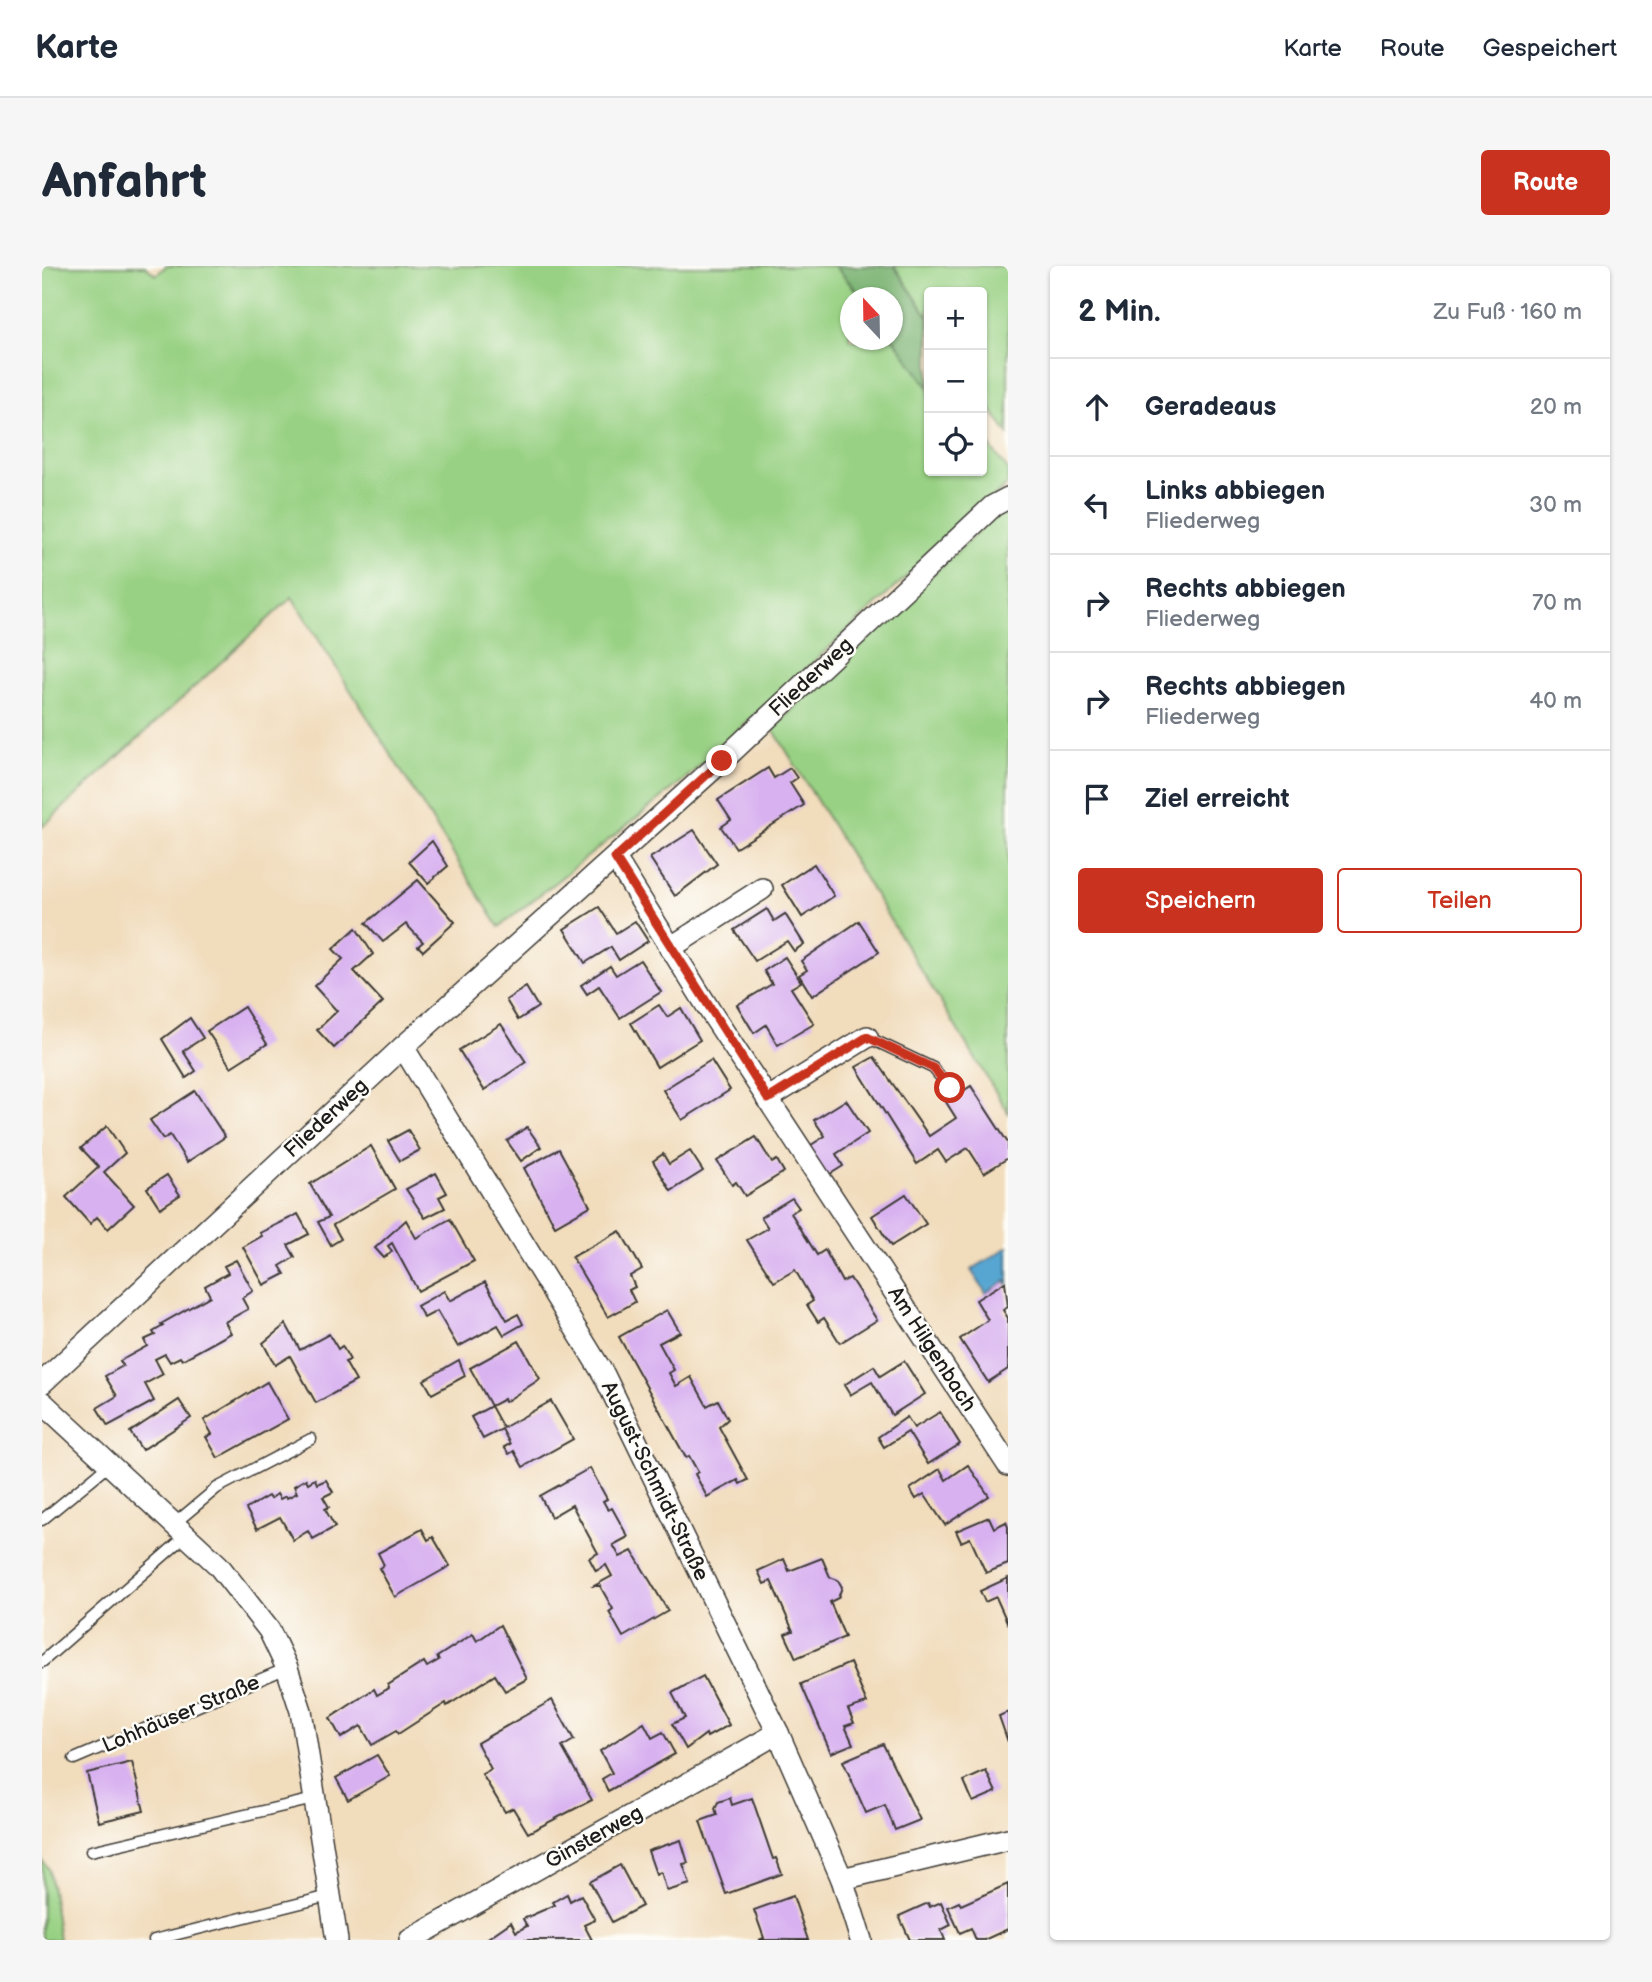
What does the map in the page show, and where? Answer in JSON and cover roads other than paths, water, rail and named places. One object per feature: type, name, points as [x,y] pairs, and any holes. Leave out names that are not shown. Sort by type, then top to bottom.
[{"type":"street","name":"Fliederweg","points":[[42,1383],[403,1046],[722,761],[993,506],[1008,498]]},
{"type":"street","points":[[615,858],[768,1099],[867,1037]]},
{"type":"street","points":[[670,948],[762,889]]},
{"type":"street","name":"August-Schmidt-Straße","points":[[403,1046],[604,1375],[778,1734],[842,1879],[860,1940]]},
{"type":"street","name":"Am Hilgenbach","points":[[768,1099],[1008,1465]]},
{"type":"street","name":"Lohhäuser Straße","points":[[42,1402],[180,1530],[244,1595],[269,1630],[288,1668],[301,1712],[337,1940]]},
{"type":"street","name":"Ginsterweg","points":[[410,1940],[778,1734]]},
{"type":"street","points":[[842,1879],[1008,1839]]},
{"type":"lane","points":[[867,1037],[933,1068],[950,1088]]},
{"type":"lane","points":[[42,1662],[180,1530],[217,1488],[311,1439]]},
{"type":"lane","points":[[42,1520],[109,1465]]},
{"type":"lane","name":"Lohhäuser Straße","points":[[74,1759],[288,1668]]},
{"type":"lane","points":[[91,1851],[314,1799]]},
{"type":"lane","points":[[154,1940],[329,1896]]},
{"type":"water","points":[[1008,1247],[1008,1285],[1005,1281],[986,1293],[971,1270]]}]
